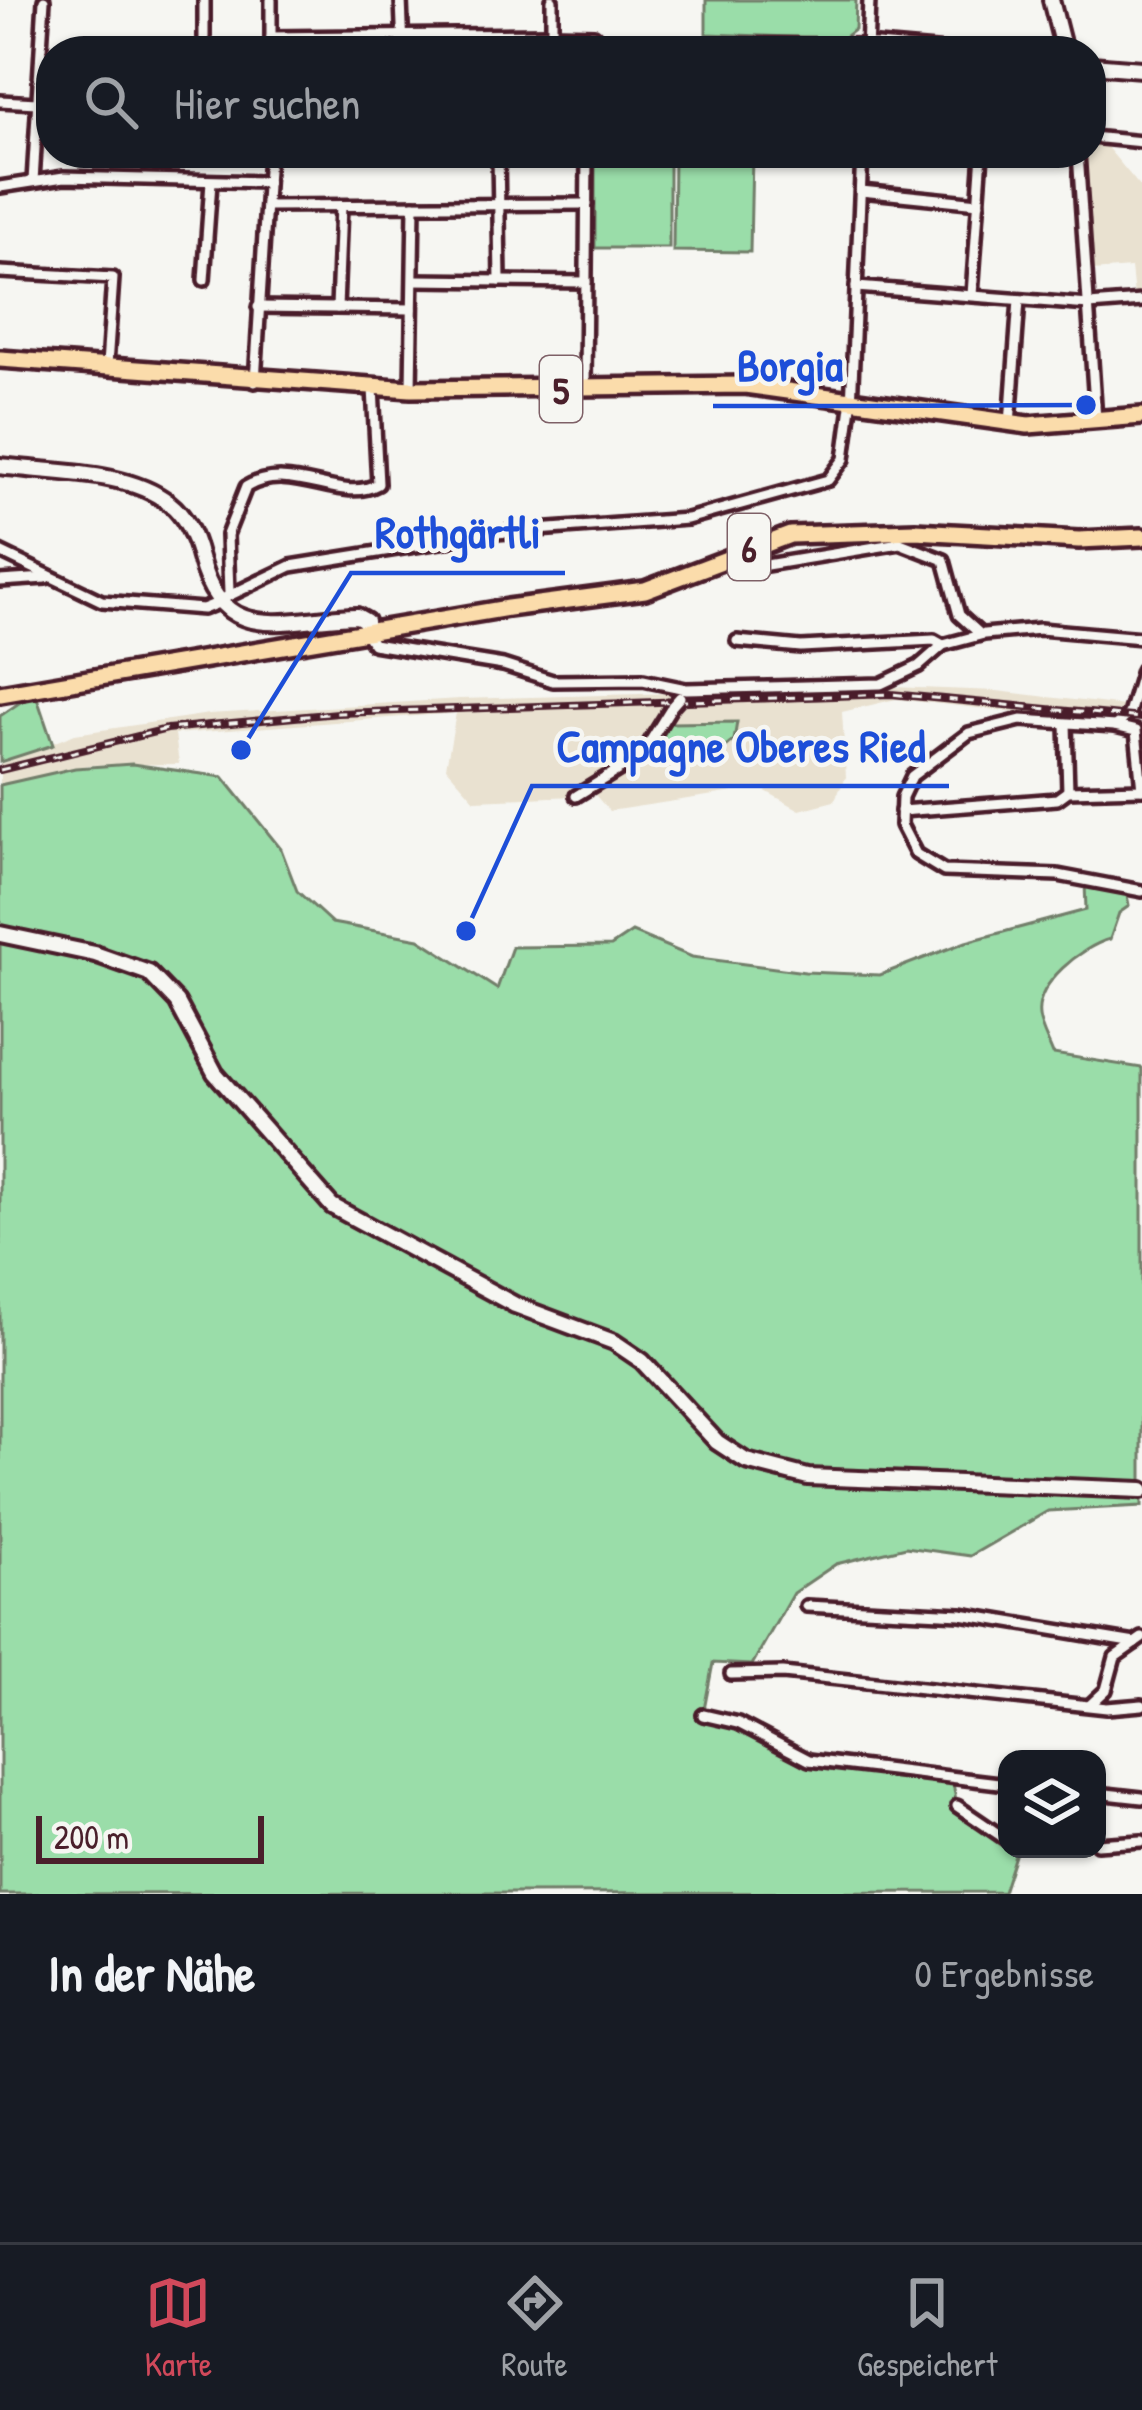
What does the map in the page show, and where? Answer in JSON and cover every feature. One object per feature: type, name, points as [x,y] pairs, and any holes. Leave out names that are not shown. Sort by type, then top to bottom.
[{"type":"main road","name":"5","points":[[0,359],[373,388],[725,384],[1010,424],[1142,416]]},
{"type":"main road","name":"6","points":[[0,694],[645,590],[769,539],[802,533],[1142,537]]},
{"type":"street","points":[[42,36],[44,0]]},
{"type":"street","points":[[204,0],[204,36]]},
{"type":"street","points":[[271,0],[271,36]]},
{"type":"street","points":[[401,0],[403,35]]},
{"type":"street","points":[[552,0],[552,34]]},
{"type":"street","points":[[868,36],[869,0]]},
{"type":"street","points":[[1052,0],[1060,36]]},
{"type":"street","points":[[337,36],[595,36]]},
{"type":"street","points":[[1106,65],[1142,69]]},
{"type":"street","points":[[0,101],[36,103]]},
{"type":"street","points":[[33,181],[36,122]]},
{"type":"street","points":[[1106,138],[1142,142]]},
{"type":"street","points":[[255,382],[267,168]]},
{"type":"street","points":[[498,168],[500,281]]},
{"type":"street","points":[[585,388],[587,168]]},
{"type":"street","points":[[0,581],[46,578],[109,602],[203,609],[292,566],[496,533],[687,519],[816,485],[841,466],[851,400],[861,168]]},
{"type":"street","points":[[972,295],[981,168]]},
{"type":"street","points":[[1079,168],[1096,420]]},
{"type":"street","points":[[0,187],[33,181],[266,182]]},
{"type":"street","points":[[204,280],[211,182]]},
{"type":"street","points":[[860,191],[979,203]]},
{"type":"street","points":[[266,206],[587,204]]},
{"type":"street","points":[[411,389],[414,205]]},
{"type":"street","points":[[337,308],[341,206]]},
{"type":"street","points":[[0,272],[113,278],[107,364]]},
{"type":"street","points":[[414,280],[586,282]]},
{"type":"street","points":[[856,287],[1089,305],[1142,301]]},
{"type":"street","points":[[1010,424],[1019,300]]},
{"type":"street","points":[[258,307],[412,309]]},
{"type":"street","points":[[221,599],[227,535],[246,487],[276,476],[354,491],[377,484],[373,388]]},
{"type":"street","points":[[0,466],[104,480],[158,495],[184,520],[221,599],[257,622],[357,616],[365,621],[373,644],[503,665],[545,680],[644,680],[677,700],[881,684],[920,666],[943,645],[980,634],[1040,628],[1142,638]]},
{"type":"street","points":[[727,557],[742,569],[907,544],[944,560],[959,615],[980,634]]},
{"type":"street","points":[[0,552],[37,566],[46,578]]},
{"type":"street","points":[[737,641],[801,647],[934,640],[943,645]]},
{"type":"street","points":[[1115,726],[1129,714],[1142,670]]},
{"type":"street","points":[[576,796],[636,760],[677,700]]},
{"type":"street","points":[[901,811],[1057,799],[1068,791],[1142,789],[1136,731],[1129,714]]},
{"type":"street","points":[[1136,731],[1010,721],[969,733],[912,776],[901,811],[912,849],[944,871],[1058,875],[1142,891]]},
{"type":"street","points":[[1066,724],[1068,791]]},
{"type":"street","points":[[0,934],[95,954],[149,973],[177,1002],[215,1072],[332,1206],[500,1298],[614,1342],[654,1373],[717,1442],[746,1462],[808,1477],[1142,1490]]},
{"type":"street","points":[[806,1606],[961,1614],[1138,1640]]},
{"type":"street","points":[[1089,1706],[1106,1690],[1115,1657],[1138,1640]]},
{"type":"street","points":[[731,1674],[804,1675],[1089,1706],[1142,1705]]},
{"type":"street","points":[[1106,1690],[1128,1706]]},
{"type":"street","points":[[703,1715],[738,1723],[809,1760],[998,1783]]},
{"type":"street","points":[[1106,1794],[1142,1798]]},
{"type":"street","points":[[957,1806],[998,1834]]},
{"type":"street","points":[[1106,1843],[1142,1841]]},
{"type":"shaded area","points":[[1106,146],[1142,189],[1142,295],[1134,296],[1131,268],[1092,271],[1085,168],[1106,168]]},
{"type":"shaded area","points":[[892,687],[997,691],[1125,706],[1109,718],[1093,721],[896,699],[842,712],[846,777],[834,801],[800,810],[760,788],[609,811],[591,790],[576,796],[475,800],[446,767],[456,713],[175,734],[179,764],[88,765],[0,784],[0,764],[75,734],[209,714],[460,699]]},
{"type":"green space","points":[[706,0],[856,0],[855,29],[846,36],[706,34]]},
{"type":"green space","points":[[595,168],[669,168],[669,248],[595,248]]},
{"type":"green space","points":[[674,168],[752,168],[750,252],[673,251]]},
{"type":"green space","points":[[35,692],[53,745],[0,762],[0,716]]},
{"type":"green space","points":[[737,722],[734,740],[726,747],[657,747],[670,723]]},
{"type":"green space","points":[[132,764],[223,777],[281,849],[297,891],[332,923],[419,939],[497,989],[512,947],[611,946],[632,932],[692,957],[805,972],[880,975],[966,942],[1086,910],[1085,883],[1126,891],[1129,906],[1119,913],[1110,939],[1062,968],[1044,991],[1039,1016],[1053,1054],[1142,1068],[1142,1506],[1048,1511],[970,1556],[906,1547],[836,1564],[793,1593],[752,1665],[713,1663],[703,1715],[723,1717],[787,1752],[952,1777],[957,1806],[998,1834],[998,1858],[1014,1858],[1003,1892],[0,1894],[0,785],[75,768]]},
{"type":"railway","points":[[0,770],[167,729],[338,713],[891,694],[1142,718]]},
{"type":"place","name":"Borgia","points":[[1086,405]]},
{"type":"place","name":"Rothgärtli","points":[[241,750]]},
{"type":"place","name":"Campagne Oberes Ried","points":[[466,931]]}]
